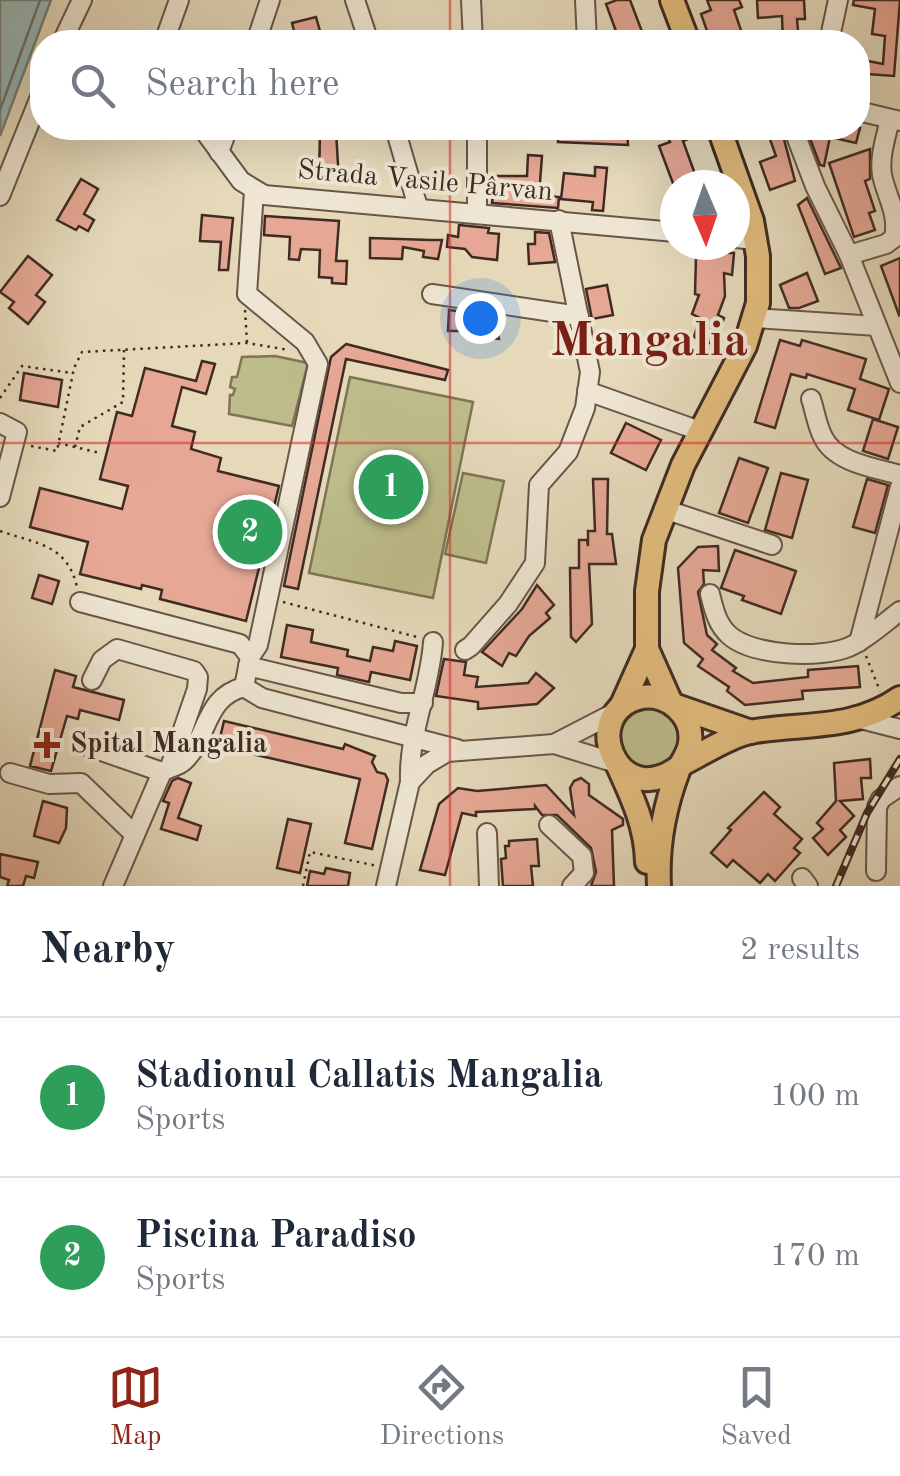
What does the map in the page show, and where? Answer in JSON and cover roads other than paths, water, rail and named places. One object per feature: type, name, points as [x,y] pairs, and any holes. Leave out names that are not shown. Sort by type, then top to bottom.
[{"type":"main road","points":[[672,0],[683,30]]},
{"type":"main road","points":[[723,140],[734,170]]},
{"type":"main road","points":[[648,886],[646,835],[608,737],[647,648],[650,558],[664,509],[745,346],[755,318],[759,275],[750,250]]},
{"type":"main road","points":[[647,648],[674,705],[684,716],[691,740],[661,834],[658,886]]},
{"type":"main road","points":[[619,710],[640,698],[662,698],[750,732]]},
{"type":"main road","points":[[617,764],[642,779],[655,779],[750,732],[861,720],[893,703]]},
{"type":"street","points":[[66,30],[82,0]]},
{"type":"street","points":[[168,30],[179,0]]},
{"type":"street","points":[[260,30],[270,0]]},
{"type":"street","points":[[355,0],[365,30]]},
{"type":"street","points":[[470,0],[471,30]]},
{"type":"street","points":[[585,0],[587,30]]},
{"type":"street","points":[[832,30],[838,0]]},
{"type":"street","points":[[850,255],[886,244],[894,238],[897,225],[882,175],[882,154],[895,120],[870,114]]},
{"type":"street","points":[[0,196],[30,122]]},
{"type":"street","points":[[211,140],[241,181],[254,192],[247,294],[305,342],[318,364],[258,644],[249,661],[244,687]]},
{"type":"street","points":[[220,152],[224,140]]},
{"type":"street","points":[[398,140],[418,207]]},
{"type":"street","points":[[477,140],[478,212]]},
{"type":"street","points":[[798,140],[815,186],[850,255],[900,383]]},
{"type":"street","name":"Strada Vasile Pârvan","points":[[254,192],[660,230]]},
{"type":"street","points":[[464,650],[508,604],[536,563],[539,485],[568,452],[585,408],[590,372],[559,220]]},
{"type":"street","points":[[432,294],[579,316]]},
{"type":"street","points":[[755,318],[877,326]]},
{"type":"street","points":[[587,391],[700,430]]},
{"type":"street","points":[[811,399],[824,440],[834,450],[851,460],[900,476]]},
{"type":"street","points":[[0,423],[17,432],[0,497]]},
{"type":"street","points":[[859,642],[900,487]]},
{"type":"street","points":[[664,509],[772,544]]},
{"type":"street","points":[[710,594],[720,626],[745,646],[816,653],[834,652],[859,642],[900,611]]},
{"type":"street","points":[[80,602],[240,644],[249,661],[401,702],[423,704]]},
{"type":"street","points":[[388,877],[410,782],[413,738],[433,642]]},
{"type":"street","points":[[92,680],[102,660],[118,650],[194,671],[198,677],[166,769],[113,886]]},
{"type":"street","points":[[81,744],[166,769],[184,762],[218,701],[228,692],[244,687],[262,698],[457,749],[554,744],[617,764]]},
{"type":"street","points":[[554,744],[619,710]]},
{"type":"street","points":[[861,720],[900,729]]},
{"type":"street","points":[[410,782],[426,764],[457,749]]},
{"type":"street","points":[[10,773],[49,784],[81,783],[134,834]]},
{"type":"street","points":[[876,871],[877,807],[880,799],[900,786]]},
{"type":"street","points":[[549,826],[582,856],[584,873],[572,886]]},
{"type":"street","points":[[487,833],[490,886]]},
{"type":"water","points":[[0,0],[51,0],[40,30],[30,30],[30,56],[0,136]]},
{"type":"railway","points":[[836,886],[867,813],[900,759]]},
{"type":"place","name":"Stadionul Callatis Mangalia","points":[[391,487]]},
{"type":"place","name":"Piscina Paradiso","points":[[250,532]]},
{"type":"place","name":"Spital Mangalia","points":[[47,745]]},
{"type":"district","name":"Mangalia","points":[[649,342]]}]
